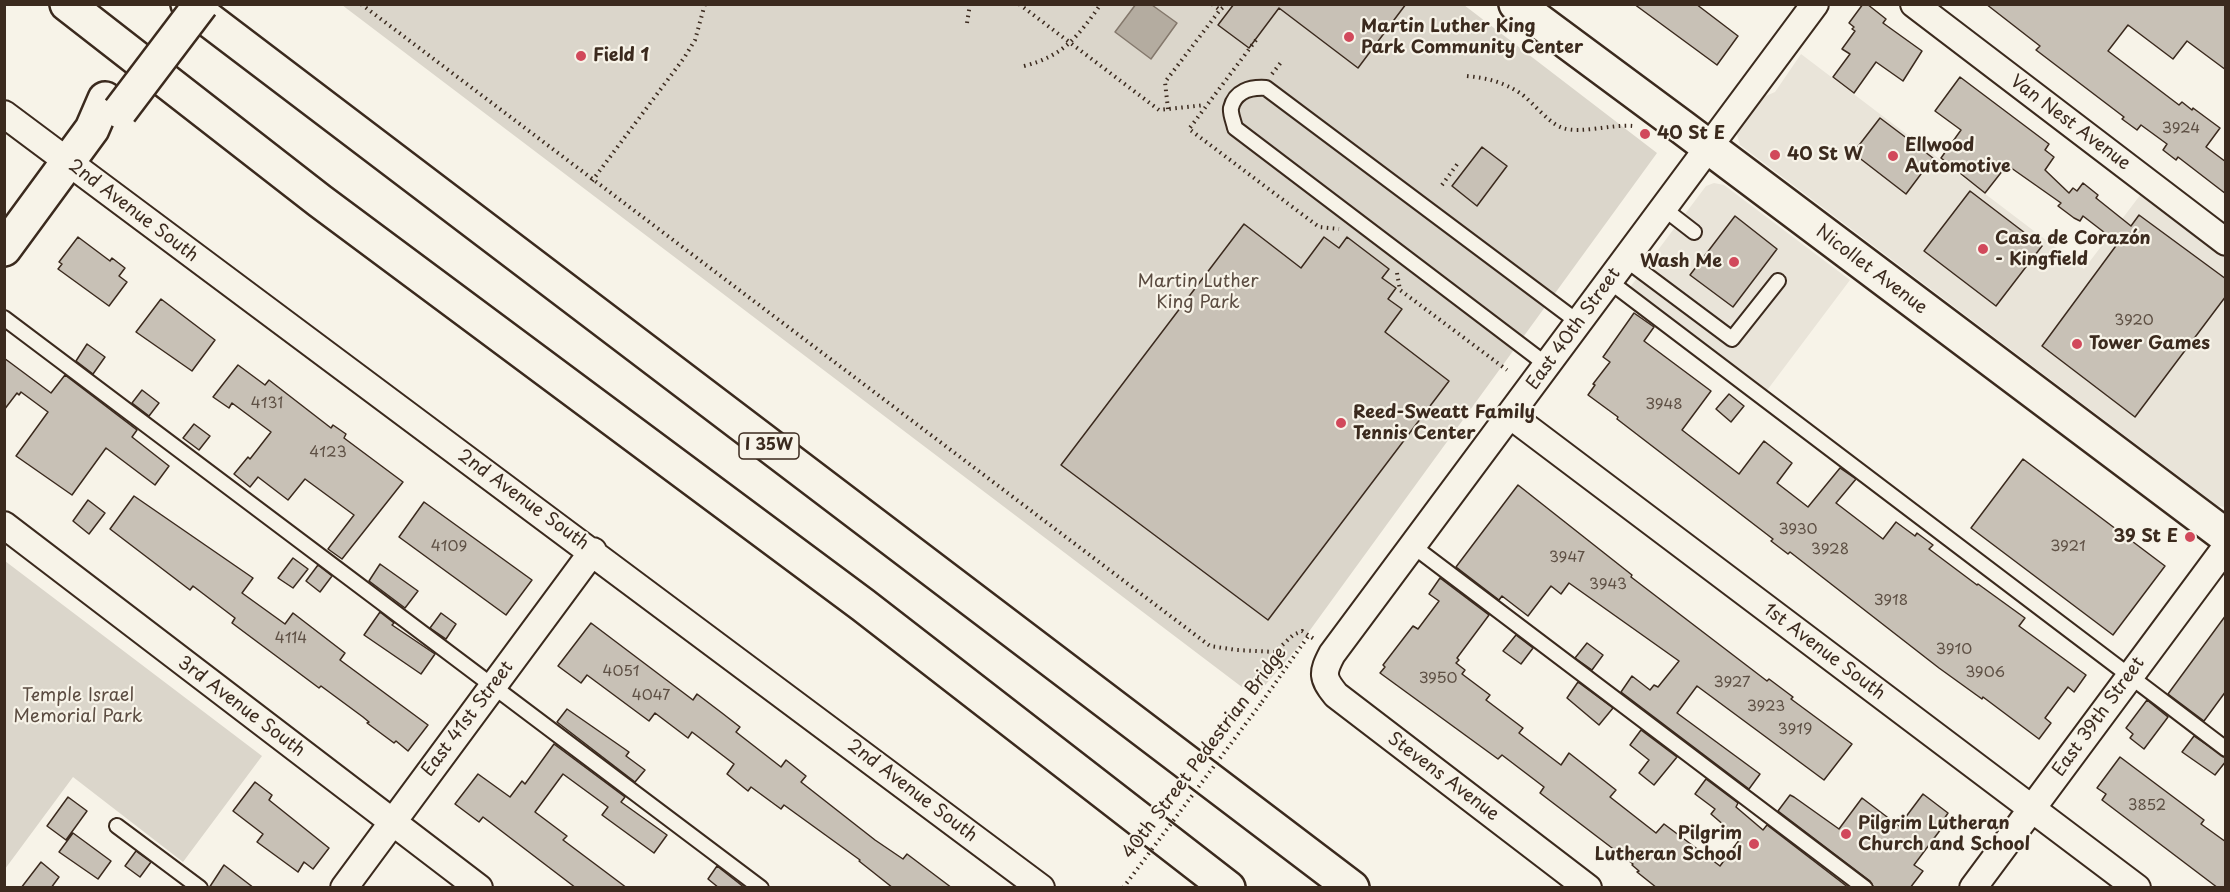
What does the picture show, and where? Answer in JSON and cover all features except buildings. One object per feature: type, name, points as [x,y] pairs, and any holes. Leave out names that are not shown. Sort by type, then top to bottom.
[{"type":"main road","points":[[67,4],[320,201],[863,605],[1228,888]]},
{"type":"main road","points":[[113,105],[176,4]]},
{"type":"main road","name":"I 35W","points":[[188,4],[1352,888]]},
{"type":"main road","points":[[4,249],[92,129],[201,4]]},
{"type":"main road","name":"Nicollet Avenue","points":[[1516,4],[2226,536]]},
{"type":"street","name":"East 40th Street","points":[[1332,654],[1815,4]]},
{"type":"street","name":"Van Nest Avenue","points":[[1914,4],[2226,242]]},
{"type":"street","name":"2nd Avenue South","points":[[4,114],[593,551],[1041,888]]},
{"type":"street","name":"1st Avenue South","points":[[1510,416],[2137,888]]},
{"type":"street","name":"3rd Avenue South","points":[[4,525],[479,888]]},
{"type":"street","name":"East 39th Street","points":[[1973,888],[2226,547]]},
{"type":"street","name":"East 41st Street","points":[[344,888],[593,551]]},
{"type":"street","name":"Stevens Avenue","points":[[1332,654],[1324,669],[1326,682],[1335,695],[1588,888]]},
{"type":"lane","points":[[1547,365],[1235,128],[1230,110],[1236,98],[1250,87],[1266,88],[1578,322]]},
{"type":"lane","points":[[1663,208],[1694,232]]},
{"type":"lane","points":[[1625,259],[1732,339],[1778,281]]},
{"type":"lane","points":[[1609,281],[2226,749]]},
{"type":"lane","points":[[4,318],[760,888]]},
{"type":"lane","points":[[1413,546],[1865,888]]},
{"type":"lane","points":[[117,826],[200,888]]},
{"type":"path","points":[[361,4],[592,181],[684,58],[694,40],[705,4]]},
{"type":"path","points":[[967,24],[970,4]]},
{"type":"path","points":[[1019,4],[1159,110],[1206,105]]},
{"type":"path","points":[[1024,66],[1042,61],[1071,43],[1101,4]]},
{"type":"path","points":[[1212,4],[1220,10]]},
{"type":"path","points":[[1168,109],[1165,82],[1227,4]]},
{"type":"path","points":[[1467,76],[1492,79],[1520,93],[1563,128],[1594,129],[1619,125],[1633,126]]},
{"type":"path","points":[[1189,129],[1319,227],[1348,230]]},
{"type":"path","points":[[1442,185],[1458,163]]},
{"type":"path","name":"40th Street Pedestrian Bridge","points":[[592,181],[1210,646],[1237,650],[1275,651],[1293,635],[1302,631],[1309,635],[1262,702],[1123,888]]},
{"type":"path","points":[[1396,267],[1400,291],[1507,370]]},
{"type":"shaded area","points":[[1136,4],[1152,5],[1177,23],[1151,59],[1115,32]]},
{"type":"shaded area","points":[[1801,54],[2084,269],[2141,194],[2225,257],[2225,507],[2218,506],[1740,145],[1737,135],[1738,126],[1761,98],[1775,92]]},
{"type":"shaded area","points":[[1714,183],[1724,185],[1850,280],[1762,397],[1625,294],[1706,186]]},
{"type":"green space","name":"Martin Luther King Park","points":[[342,5],[1464,5],[1657,153],[1297,648],[1255,697]]},
{"type":"green space","name":"Temple Israel Memorial Park","points":[[5,561],[262,756],[183,862],[73,777],[5,869]]},
{"type":"place","name":"Martin Luther King Park Community Center","points":[[1349,37]]},
{"type":"place","name":"Field 1","points":[[581,56]]},
{"type":"place","name":"40 St E","points":[[1645,134]]},
{"type":"place","name":"40 St W","points":[[1775,155]]},
{"type":"place","name":"Ellwood Automotive","points":[[1893,156]]},
{"type":"place","name":"Casa de Corazón - Kingfield","points":[[1983,249]]},
{"type":"place","name":"Wash Me","points":[[1734,262]]},
{"type":"place","name":"Tower Games","points":[[2077,344]]},
{"type":"place","name":"Reed-Sweatt Family Tennis Center","points":[[1341,423]]},
{"type":"place","name":"39 St E","points":[[2190,537]]},
{"type":"place","name":"Pilgrim Lutheran Church and School","points":[[1846,834]]},
{"type":"place","name":"Pilgrim Lutheran School","points":[[1754,844]]}]
